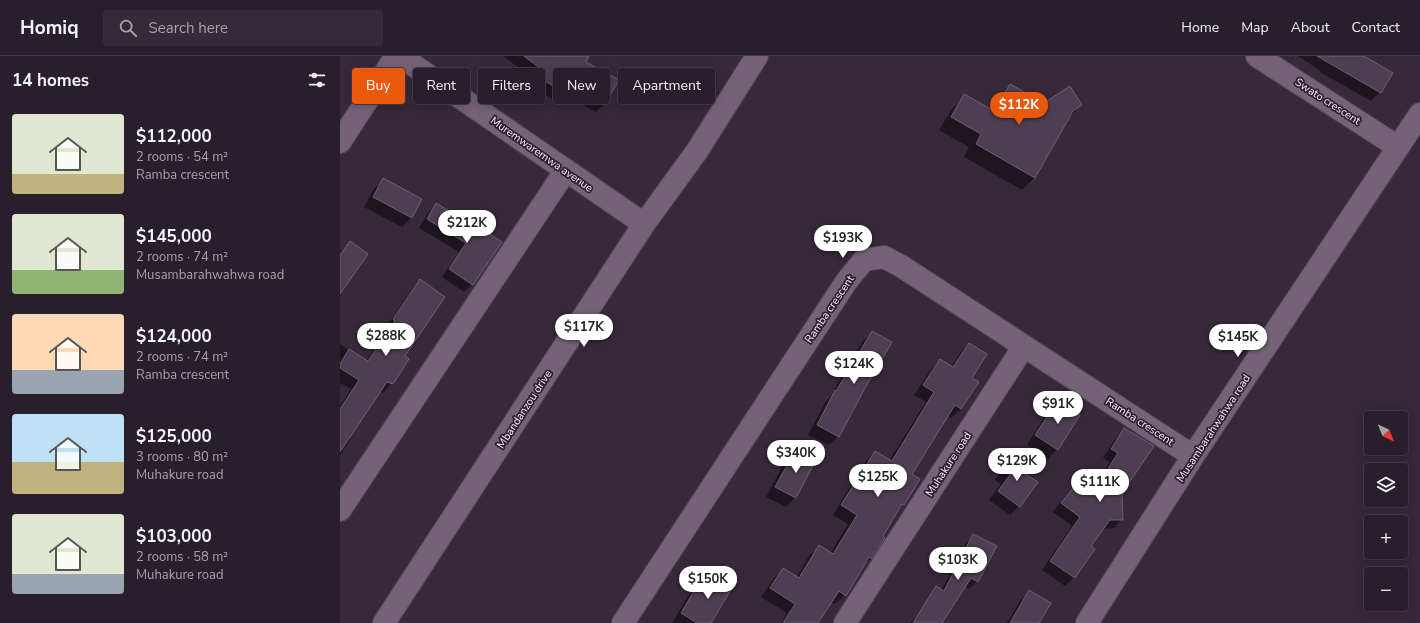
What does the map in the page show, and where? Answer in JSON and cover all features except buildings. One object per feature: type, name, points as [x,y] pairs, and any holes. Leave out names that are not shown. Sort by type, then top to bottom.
[{"type":"street","points":[[340,142],[396,56]]},
{"type":"street","name":"Muremwaremwa avenue","points":[[400,56],[644,224]]},
{"type":"street","name":"Mbandanzou drive","points":[[384,623],[644,224],[697,151],[757,56]]},
{"type":"street","name":"Swato crescent","points":[[1257,56],[1398,147]]},
{"type":"street","name":"Musambarahwahwa road","points":[[1096,620],[1194,456],[1420,114]]},
{"type":"street","points":[[340,510],[566,170]]},
{"type":"street","name":"Ramba crescent","points":[[623,623],[841,289],[864,260],[884,258],[901,266],[1194,456]]},
{"type":"street","name":"Muhakure road","points":[[845,623],[1024,346]]}]
